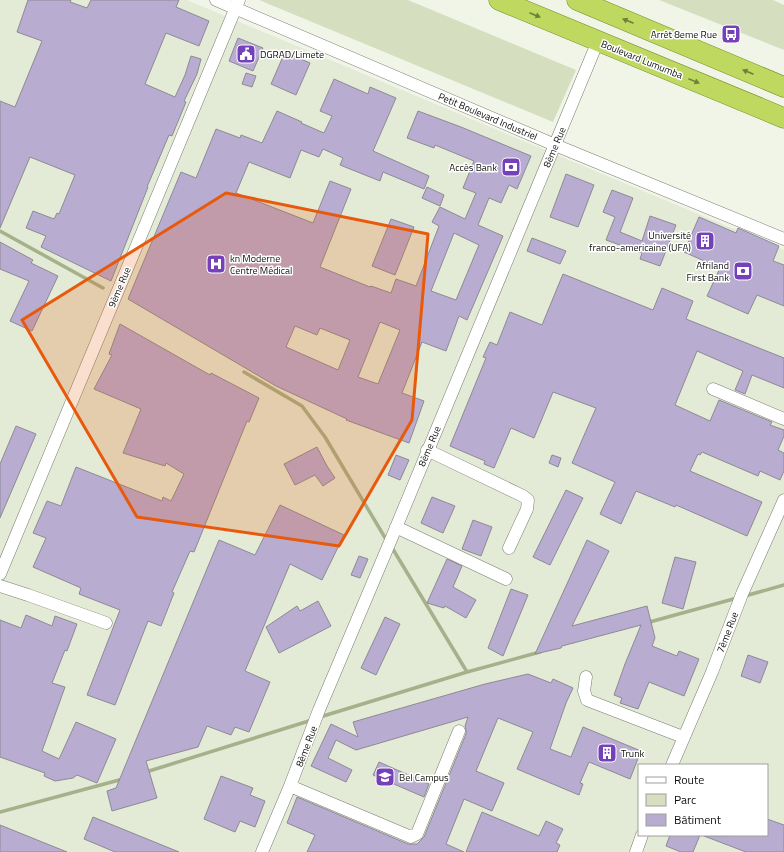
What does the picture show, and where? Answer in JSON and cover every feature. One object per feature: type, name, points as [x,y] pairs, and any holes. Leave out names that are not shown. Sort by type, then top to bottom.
[{"type":"highway","name":"Boulevard Lumumba","points":[[499,0],[784,118]]},
{"type":"highway","points":[[576,0],[784,87]]},
{"type":"street","name":"Petit Boulevard Industriel","points":[[216,0],[237,4],[555,145],[784,239]]},
{"type":"street","name":"9ème Rue","points":[[0,574],[237,4]]},
{"type":"street","name":"8ème Rue","points":[[262,852],[290,786],[319,710],[598,41]]},
{"type":"street","points":[[713,389],[784,419]]},
{"type":"street","points":[[427,450],[523,496],[528,500],[527,508],[509,548]]},
{"type":"street","name":"7ème Rue","points":[[672,764],[712,672],[742,594],[784,500]]},
{"type":"street","points":[[396,527],[506,579]]},
{"type":"street","points":[[0,586],[28,594],[106,623]]},
{"type":"street","points":[[586,677],[584,691],[587,700],[683,737]]},
{"type":"street","points":[[290,786],[411,837],[417,834],[459,731]]},
{"type":"street","points":[[636,852],[642,836]]},
{"type":"highlighted area","points":[[226,193],[428,234],[412,420],[339,546],[137,517],[22,320]]},
{"type":"shaded area","points":[[0,0],[187,0],[784,250],[784,852],[0,852]]},
{"type":"green space","points":[[259,0],[408,0],[576,70],[553,122]]},
{"type":"green space","points":[[659,0],[773,0],[784,5],[784,50]]},
{"type":"building","points":[[28,0],[71,0],[70,2],[87,8],[91,0],[179,0],[176,7],[209,21],[199,46],[166,33],[145,84],[175,97],[185,75],[191,56],[201,59],[197,74],[184,101],[186,102],[172,136],[169,135],[147,187],[111,281],[41,247],[46,236],[26,228],[33,211],[54,219],[57,213],[59,214],[75,175],[30,157],[0,228],[0,101],[15,107],[42,41],[17,32]]},
{"type":"building","name":"DGRAD/Limete","points":[[238,38],[263,48],[253,71],[229,61]]},
{"type":"building","points":[[285,52],[310,63],[296,95],[271,84]]},
{"type":"building","points":[[246,73],[256,76],[252,87],[242,84]]},
{"type":"building","points":[[334,79],[368,94],[370,87],[396,98],[373,151],[429,176],[424,189],[383,172],[380,181],[340,165],[343,158],[323,149],[319,157],[301,150],[290,178],[249,162],[236,193],[313,223],[330,181],[351,189],[320,267],[370,287],[371,286],[391,293],[396,279],[416,286],[439,226],[432,222],[440,207],[465,219],[476,193],[463,188],[474,161],[435,145],[434,148],[407,138],[418,111],[531,156],[517,189],[509,185],[501,203],[489,198],[478,225],[503,236],[467,320],[459,316],[446,351],[422,342],[402,393],[424,401],[409,443],[346,420],[347,419],[276,386],[128,299],[181,172],[196,178],[216,129],[240,138],[241,135],[262,143],[277,111],[324,133],[332,116],[320,111]],"holes":[[[454,233],[479,245],[456,300],[431,291]],[[380,322],[400,330],[378,384],[358,377]],[[295,326],[317,335],[320,328],[350,340],[338,370],[286,347]]]},
{"type":"building","points":[[566,174],[594,185],[578,227],[550,217]]},
{"type":"building","points":[[427,187],[444,195],[440,206],[422,198]]},
{"type":"building","points":[[612,190],[633,198],[620,232],[642,241],[650,216],[676,225],[660,266],[640,259],[642,253],[606,240],[615,217],[603,212]]},
{"type":"building","points":[[699,217],[736,233],[738,228],[779,246],[773,261],[784,265],[784,306],[757,295],[748,314],[707,296],[720,268],[684,252]]},
{"type":"building","points":[[391,219],[414,227],[395,275],[372,266]]},
{"type":"building","points":[[532,238],[566,251],[560,264],[527,251]]},
{"type":"building","points":[[0,242],[33,260],[31,263],[58,276],[32,331],[10,321],[29,281],[0,269]]},
{"type":"building","points":[[563,274],[653,310],[662,288],[693,301],[686,319],[784,358],[784,388],[752,375],[745,394],[735,390],[743,371],[697,351],[675,405],[710,421],[719,400],[772,422],[770,425],[784,430],[784,436],[778,450],[784,453],[784,471],[780,480],[760,471],[758,476],[702,452],[700,455],[698,454],[690,471],[762,502],[747,536],[676,505],[675,507],[636,491],[621,524],[600,514],[615,482],[572,463],[596,408],[553,392],[534,438],[511,428],[494,468],[484,464],[485,461],[450,446],[486,358],[483,357],[490,342],[497,345],[510,312],[542,325]]},
{"type":"building","points":[[120,324],[210,375],[211,373],[259,398],[249,422],[247,421],[194,552],[190,551],[172,592],[174,593],[161,626],[148,621],[115,705],[87,695],[120,610],[79,594],[81,588],[33,567],[46,538],[33,533],[47,501],[61,506],[76,467],[162,501],[163,497],[171,501],[184,474],[166,463],[165,466],[123,453],[141,409],[94,389],[112,355],[109,354]]},
{"type":"building","points":[[16,426],[36,434],[0,518],[0,464]]},
{"type":"building","points":[[317,447],[335,478],[323,486],[315,475],[295,485],[284,464]]},
{"type":"building","points":[[396,455],[409,460],[400,480],[388,475]]},
{"type":"building","points":[[552,455],[561,458],[558,467],[549,463]]},
{"type":"building","points":[[566,490],[583,498],[550,565],[533,557]]},
{"type":"building","points":[[432,497],[455,506],[443,533],[421,523]]},
{"type":"building","points":[[280,505],[344,535],[322,580],[290,564],[245,671],[270,682],[249,732],[235,727],[231,735],[207,726],[198,747],[146,761],[157,798],[112,811],[107,791],[116,788],[219,540],[255,555]]},
{"type":"building","points":[[473,520],[492,527],[481,556],[462,549]]},
{"type":"building","points":[[587,540],[609,551],[572,626],[647,606],[655,638],[652,646],[677,656],[679,651],[699,659],[684,696],[649,682],[638,709],[620,703],[622,698],[614,695],[641,625],[535,654]]},
{"type":"building","points":[[359,556],[368,559],[360,578],[351,575]]},
{"type":"building","points":[[675,557],[696,562],[683,609],[662,603]]},
{"type":"building","points":[[447,559],[462,566],[453,587],[476,600],[466,618],[445,606],[444,608],[427,603]]},
{"type":"building","points":[[511,589],[528,595],[503,656],[488,648]]},
{"type":"building","points":[[318,601],[331,626],[279,653],[266,627],[297,606],[300,611]]},
{"type":"building","points":[[26,615],[52,626],[55,616],[77,624],[67,651],[65,650],[52,683],[65,687],[42,751],[59,759],[76,722],[116,739],[97,783],[77,775],[73,778],[55,781],[44,776],[45,773],[0,757],[0,620],[21,628]]},
{"type":"building","points":[[385,617],[400,624],[376,675],[361,668]]},
{"type":"building","points":[[748,655],[768,662],[760,683],[741,676]]},
{"type":"building","points":[[528,674],[551,683],[553,679],[573,688],[566,703],[550,749],[571,757],[583,727],[641,751],[630,779],[589,762],[580,783],[583,784],[579,795],[517,769],[533,732],[498,718],[476,771],[504,783],[492,811],[464,799],[446,844],[464,852],[307,852],[315,835],[287,823],[297,797],[408,844],[417,844],[424,837],[466,734],[465,726],[468,717],[356,750],[336,740],[328,758],[352,770],[346,782],[311,766],[331,724],[358,737],[353,722],[485,684]]},
{"type":"building","points":[[379,762],[429,784],[424,797],[373,775]]},
{"type":"building","points":[[221,776],[253,788],[250,795],[265,801],[255,827],[240,821],[235,832],[204,819]]},
{"type":"building","points":[[482,812],[539,836],[546,821],[563,829],[556,843],[560,845],[557,852],[466,852]]},
{"type":"building","points":[[93,817],[179,852],[115,852],[84,839]]},
{"type":"building","points":[[768,819],[784,825],[784,852],[746,852],[704,836],[768,836]]},
{"type":"building","points":[[0,825],[67,852],[0,852]]},
{"type":"building","points":[[670,836],[700,836],[693,852],[681,852],[666,846]]},
{"type":"waterway","points":[[0,231],[103,288]]},
{"type":"waterway","points":[[244,372],[302,406],[325,437],[387,541]]},
{"type":"waterway","points":[[391,546],[467,672]]},
{"type":"waterway","points":[[745,596],[784,585]]},
{"type":"waterway","points":[[646,623],[737,598]]},
{"type":"waterway","points":[[320,717],[467,672],[540,652]]},
{"type":"waterway","points":[[146,772],[312,720]]},
{"type":"waterway","points":[[0,812],[123,779]]},
{"type":"place","name":"Arrêt 8eme Rue","points":[[731,34]]},
{"type":"place","name":"DGRAD/Limete","points":[[246,54]]},
{"type":"place","name":"Accès Bank","points":[[511,167]]},
{"type":"place","name":"Université franco-americaine (UFA)","points":[[705,241]]},
{"type":"place","name":"kn Moderne Centre Médical","points":[[216,264]]},
{"type":"place","name":"Afriland First Bank","points":[[743,271]]},
{"type":"place","name":"Trunk","points":[[607,753]]},
{"type":"place","name":"Bel Campus","points":[[385,777]]}]
